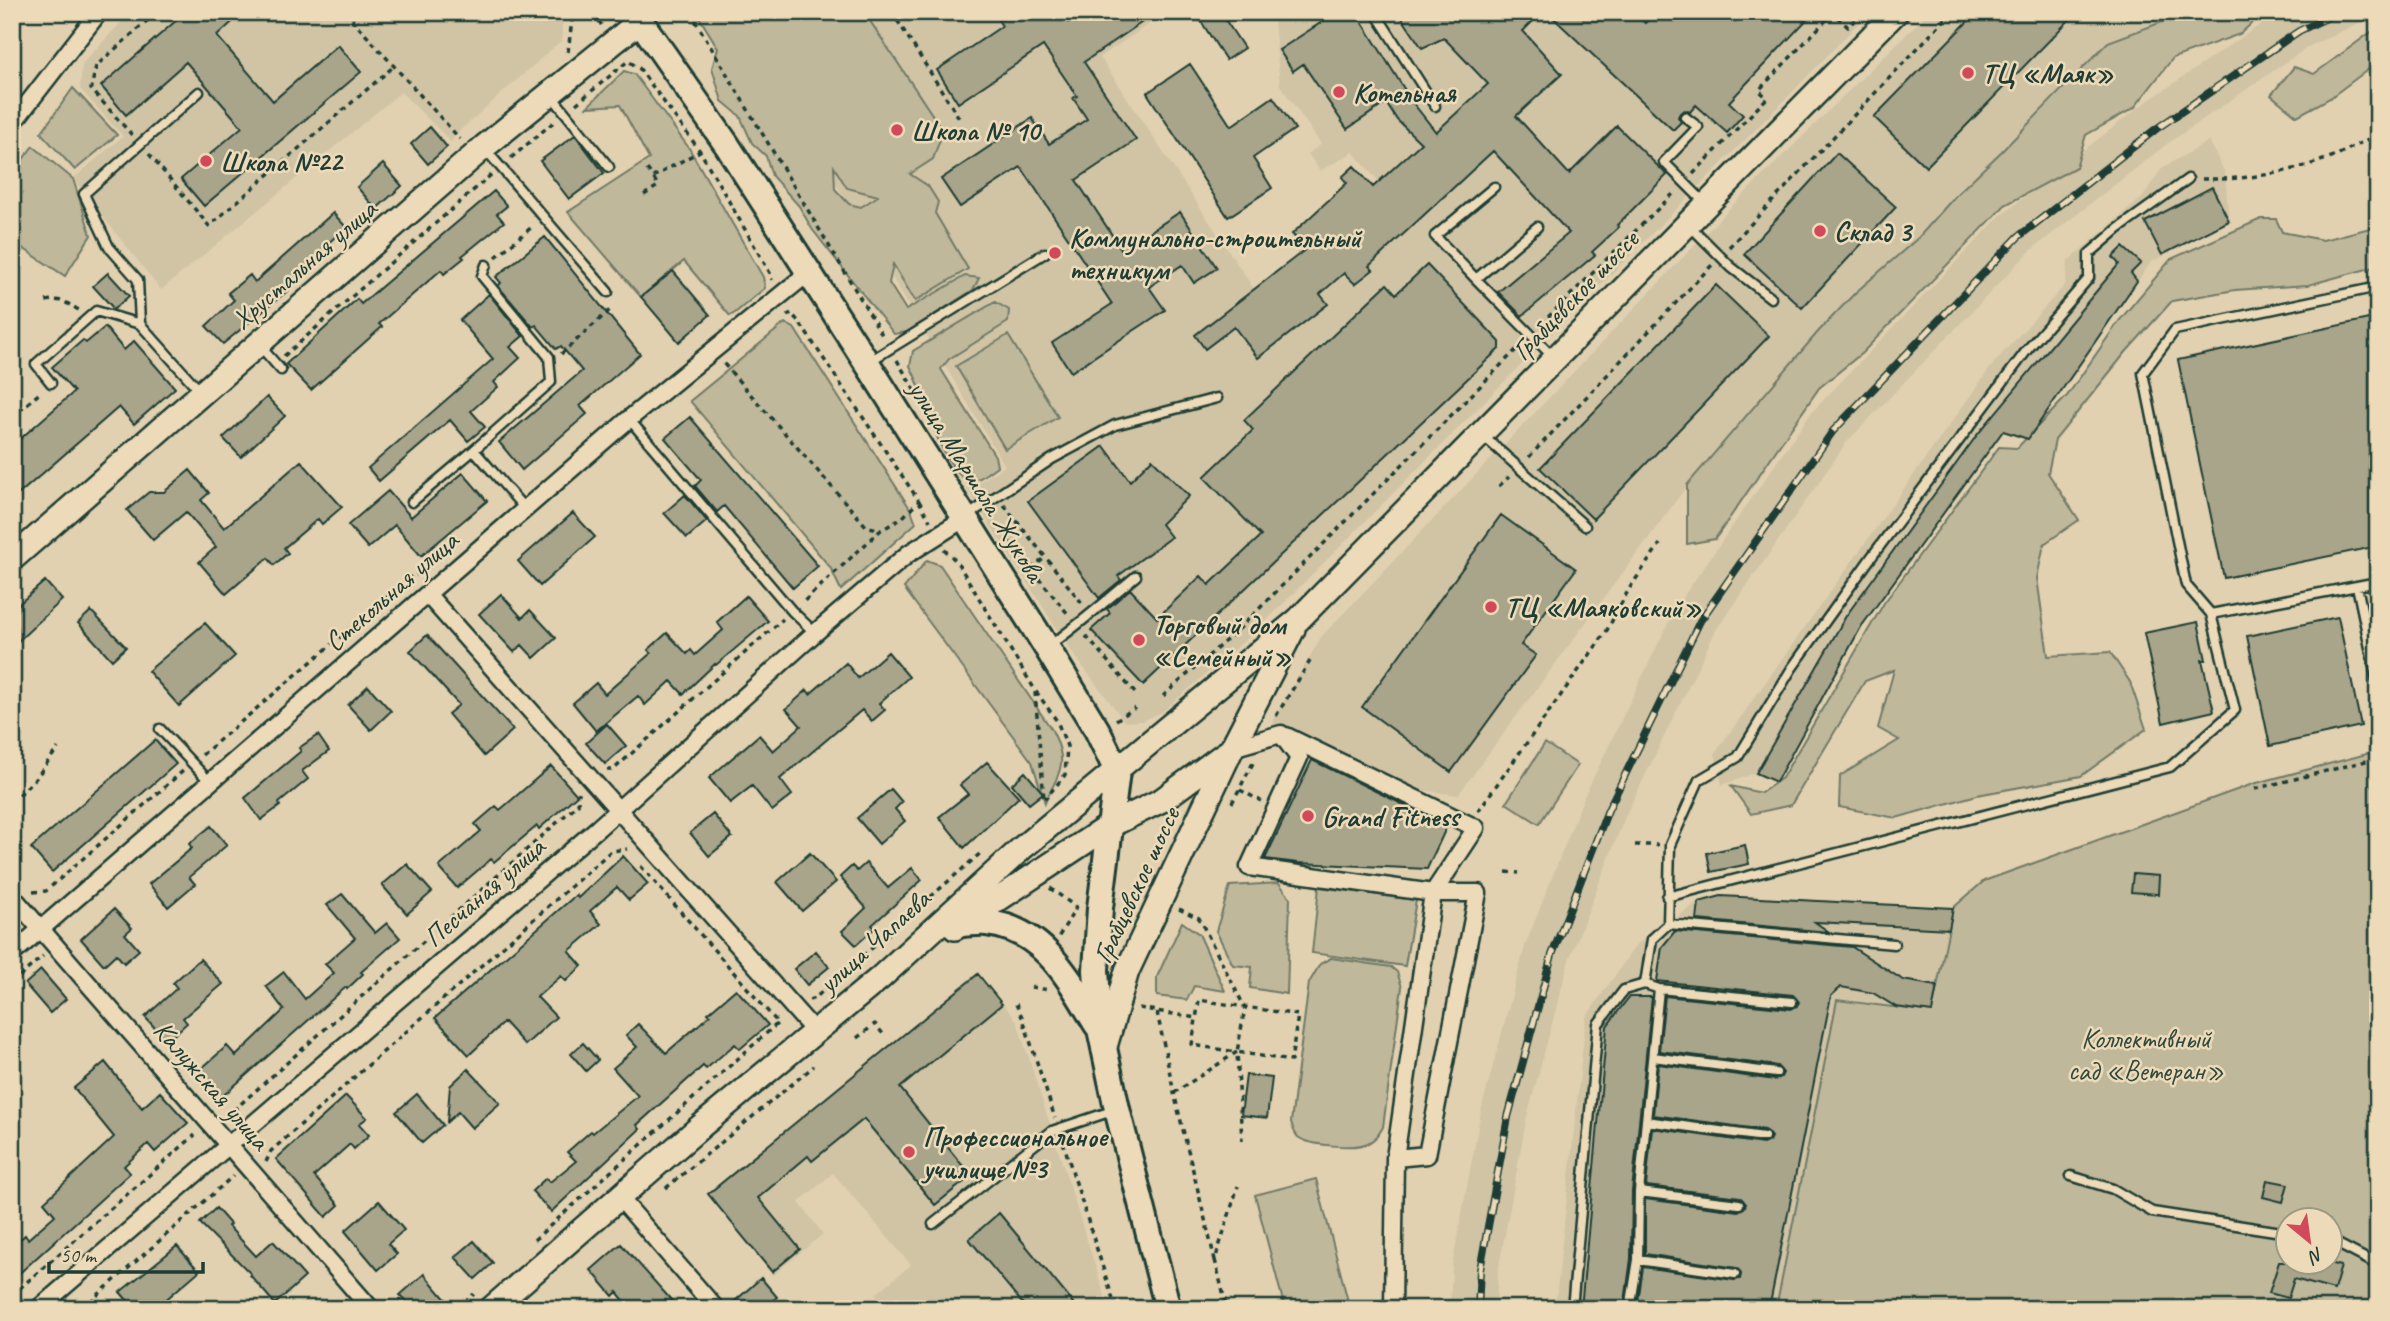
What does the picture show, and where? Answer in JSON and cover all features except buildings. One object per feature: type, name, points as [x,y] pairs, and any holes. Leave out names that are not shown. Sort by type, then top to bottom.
[{"type":"main road","name":"Грабцевское шоссе","points":[[1168,1309],[1102,1040],[1127,971],[1232,748],[1298,620],[1896,12]]},
{"type":"main road","name":"Хрустальная улица","points":[[12,559],[258,344],[472,144],[550,93],[637,17]]},
{"type":"main road","name":"улица Маршала Жукова","points":[[637,17],[727,145],[867,363],[1047,648],[1097,730],[1117,771]]},
{"type":"main road","name":"улица Чапаева","points":[[484,1300],[619,1197],[699,1127],[816,1033],[1022,848],[1298,620]]},
{"type":"main road","points":[[880,978],[1109,826],[1162,800],[1232,748]]},
{"type":"main road","points":[[1102,1040],[1096,970],[1109,826],[1117,771]]},
{"type":"main road","points":[[960,925],[986,922],[1013,929],[1032,938],[1047,950],[1102,1040]]},
{"type":"street","points":[[12,124],[99,12]]},
{"type":"street","name":"Стекольная улица","points":[[12,954],[628,419],[808,273]]},
{"type":"street","name":"Песчаная улица","points":[[38,1309],[619,809],[815,633],[908,554],[965,517]]},
{"type":"street","points":[[427,594],[816,1033]]},
{"type":"street","points":[[1281,734],[1299,758],[1249,867],[1433,893],[1478,893],[1427,1155],[1395,1158]]},
{"type":"street","points":[[1232,748],[1281,734],[1476,828],[1433,893],[1395,1158],[1393,1309]]},
{"type":"street","name":"Калужская улица","points":[[12,896],[372,1309]]},
{"type":"street","points":[[619,1197],[716,1309]]},
{"type":"lane","points":[[1375,12],[1435,106]]},
{"type":"lane","points":[[140,324],[138,280],[109,247],[84,194],[199,92]]},
{"type":"lane","points":[[550,93],[609,167]]},
{"type":"lane","points":[[1685,117],[1698,127],[1664,162],[1706,204]]},
{"type":"lane","points":[[472,144],[499,167],[608,292]]},
{"type":"lane","points":[[1668,924],[1670,845],[1699,780],[1738,757],[1792,668],[1870,559],[2027,351],[2088,278],[2089,254],[2118,229],[2189,179]]},
{"type":"lane","points":[[1494,187],[1435,236],[1555,360]]},
{"type":"lane","points":[[1687,223],[1731,267],[1770,298]]},
{"type":"lane","points":[[1476,279],[1537,227]]},
{"type":"lane","points":[[867,363],[1045,253]]},
{"type":"lane","points":[[412,502],[551,382],[549,357],[482,276],[486,265]]},
{"type":"lane","points":[[1667,897],[2170,767],[2235,710],[2211,614],[2186,585],[2143,373],[2175,330],[2378,287]]},
{"type":"lane","points":[[51,383],[36,364],[96,311],[140,324],[202,393]]},
{"type":"lane","points":[[258,344],[278,367]]},
{"type":"lane","points":[[965,517],[1052,460],[1115,425],[1217,398]]},
{"type":"lane","points":[[628,419],[792,611],[815,633]]},
{"type":"lane","points":[[1481,434],[1585,526]]},
{"type":"lane","points":[[474,450],[525,509]]},
{"type":"lane","points":[[1047,648],[1136,576]]},
{"type":"lane","points":[[2211,614],[2378,582]]},
{"type":"lane","points":[[2357,586],[2378,686]]},
{"type":"lane","points":[[160,729],[210,782]]},
{"type":"lane","points":[[1645,984],[1652,939],[1668,924],[1894,944]]},
{"type":"lane","points":[[1572,1309],[1598,1024],[1624,990],[1645,984],[1659,989],[1792,1002]]},
{"type":"lane","points":[[1630,1309],[1638,1260],[1639,1192],[1659,989]]},
{"type":"lane","points":[[1653,1056],[1776,1073]]},
{"type":"lane","points":[[933,1224],[1052,1131],[1117,1109]]},
{"type":"lane","points":[[1646,1121],[1764,1137]]},
{"type":"lane","points":[[2071,1177],[2113,1189],[2152,1212],[2274,1231]]},
{"type":"lane","points":[[1639,1192],[1739,1204]]},
{"type":"lane","points":[[2344,1247],[2378,1265]]},
{"type":"lane","points":[[1638,1260],[1735,1274]]},
{"type":"path","points":[[157,12],[96,66],[91,89],[209,226],[393,67]]},
{"type":"path","points":[[345,12],[393,67],[472,144]]},
{"type":"path","points":[[568,53],[573,12]]},
{"type":"path","points":[[892,12],[961,121]]},
{"type":"path","points":[[1519,468],[1952,12]]},
{"type":"path","points":[[278,367],[499,167],[628,61],[639,68],[700,151],[770,272],[774,287]]},
{"type":"path","points":[[2189,179],[2225,180],[2274,174],[2341,153],[2378,135]]},
{"type":"path","points":[[653,177],[700,151]]},
{"type":"path","points":[[644,195],[658,186],[647,169]]},
{"type":"path","points":[[486,265],[544,216]]},
{"type":"path","points":[[549,357],[561,354],[610,310],[611,297],[608,292]]},
{"type":"path","points":[[46,301],[65,301],[90,316]]},
{"type":"path","points":[[602,769],[613,770],[881,530],[901,519],[919,501],[799,322],[791,313],[780,319]]},
{"type":"path","points":[[724,363],[866,526],[881,530]]},
{"type":"path","points":[[12,417],[51,383]]},
{"type":"path","points":[[996,497],[1089,613]]},
{"type":"path","points":[[1469,824],[1606,632],[1629,589],[1660,544]]},
{"type":"path","points":[[945,550],[957,562],[1035,690],[1057,721],[1068,746],[1065,775],[1036,807]]},
{"type":"path","points":[[1031,569],[1046,557]]},
{"type":"path","points":[[12,870],[32,892],[47,891],[412,576],[425,572]]},
{"type":"path","points":[[1227,813],[1265,738],[1310,661]]},
{"type":"path","points":[[1035,690],[1045,800]]},
{"type":"path","points":[[12,802],[36,778],[58,748]]},
{"type":"path","points":[[2255,789],[2378,758]]},
{"type":"path","points":[[222,1120],[578,804],[579,792]]},
{"type":"path","points":[[1635,845],[1670,845]]},
{"type":"path","points":[[815,998],[989,846]]},
{"type":"path","points":[[265,1164],[271,1151],[611,851],[625,848],[778,1023],[529,1245]]},
{"type":"path","points":[[1506,873],[1519,873]]},
{"type":"path","points":[[1179,909],[1199,918],[1245,1008],[1237,1052],[1242,1141]]},
{"type":"path","points":[[12,983],[55,945]]},
{"type":"path","points":[[1199,1000],[1298,1015],[1290,1061],[1192,1045],[1196,1017],[1199,1000]]},
{"type":"path","points":[[1016,1004],[1116,1309]]},
{"type":"path","points":[[1137,1008],[1196,1017]]},
{"type":"path","points":[[1157,1012],[1227,1309]]},
{"type":"path","points":[[857,1038],[875,1024],[883,1034]]},
{"type":"path","points":[[1174,1093],[1237,1052]]},
{"type":"path","points":[[666,1188],[814,1066]]},
{"type":"path","points":[[12,1295],[194,1136],[196,1127]]},
{"type":"path","points":[[82,1309],[234,1176]]},
{"type":"path","points":[[1215,1260],[1238,1186]]},
{"type":"path","points":[[386,1298],[395,1309]]},
{"type":"path","points":[[457,1309],[484,1300]]},
{"type":"shaded area","name":"Школа №22","points":[[131,12],[562,12],[562,40],[456,134],[451,142],[401,92],[161,290],[73,179],[123,136],[80,89],[82,64]]},
{"type":"shaded area","points":[[733,12],[1167,12],[1100,57],[1254,289],[1293,259],[1379,182],[1353,152],[1320,171],[1308,154],[1321,144],[1280,85],[1274,21],[1269,12],[1869,12],[1778,107],[1256,631],[1162,712],[1142,721],[1125,722],[1071,651],[967,489],[1005,466]]},
{"type":"shaded area","points":[[1929,12],[2189,12],[2108,42],[1846,314],[1687,486],[1458,795],[1407,788],[1272,723],[1321,637],[1733,205]]},
{"type":"shaded area","points":[[2279,12],[2378,14],[2308,47],[2167,144],[2030,251],[1847,442],[1716,630],[1625,817],[1569,960],[1526,1121],[1498,1272],[1496,1309],[1450,1309],[1452,1267],[1481,1111],[1525,946],[1583,799],[1676,607],[1811,413],[1999,217],[2139,107]]},
{"type":"shaded area","points":[[2209,141],[2225,173],[2229,221],[2151,262],[2028,439],[2003,431],[1861,627],[1776,782],[1756,773],[1722,785],[1715,753],[1993,364],[2065,285],[2068,261],[2143,197],[2162,168]]},
{"type":"shaded area","points":[[1721,896],[1953,908],[1932,1012],[1837,1001],[1776,1309],[1555,1309],[1586,1017],[1636,945],[1699,902]]},
{"type":"shaded area","name":"Профессиональное училище №3","points":[[978,974],[1017,1021],[1109,1309],[897,1309],[888,1298],[882,1300],[876,1294],[911,1265],[833,1173],[799,1202],[823,1234],[773,1275],[708,1194]]},
{"type":"green space","points":[[696,12],[864,12],[943,131],[933,159],[910,174],[928,186],[938,202],[935,213],[968,269],[915,301],[893,264],[889,283],[906,310],[965,276],[979,278],[973,290],[907,332],[894,334],[812,229],[799,206],[772,176],[766,156],[752,143],[740,116],[722,101],[712,68],[718,48]],"holes":[[[834,167],[847,188],[878,196],[861,207],[849,204],[835,189]]]},
{"type":"green space","points":[[2189,12],[2264,12],[2240,34],[2173,58],[2134,108],[2086,135],[2076,167],[2005,205],[1862,353],[1819,388],[1715,539],[1687,544],[1687,485],[1818,332],[1855,293],[1919,237],[1956,195],[2108,42]]},
{"type":"green space","points":[[2378,27],[2378,62],[2330,98],[2297,116],[2271,95],[2294,67],[2314,74]]},
{"type":"green space","points":[[624,71],[634,74],[689,148],[763,277],[765,288],[730,316],[684,261],[641,297],[568,212],[649,159],[620,105],[587,107]]},
{"type":"green space","points":[[73,88],[117,135],[75,170],[41,133]]},
{"type":"green space","points":[[33,146],[73,179],[91,235],[65,276],[12,241],[12,174]]},
{"type":"green space","points":[[2261,219],[2276,219],[2282,232],[2323,240],[2378,226],[2378,266],[2308,285],[2235,290],[2172,301],[2126,352],[2055,440],[2048,473],[2079,520],[2044,544],[2037,578],[2048,656],[2110,652],[2130,682],[2146,729],[2081,776],[1977,795],[1896,818],[1839,807],[1840,776],[1899,740],[1878,728],[1894,670],[1865,681],[1791,805],[1751,814],[1731,786],[1761,793],[1782,778],[1884,603],[1999,447],[2017,448],[2067,396],[2119,321],[2171,259]]},
{"type":"green space","points":[[995,302],[1009,310],[1008,322],[949,359],[941,369],[995,456],[997,466],[980,478],[966,481],[946,456],[939,442],[910,366],[913,351]]},
{"type":"green space","points":[[785,323],[794,328],[911,510],[916,523],[841,590],[830,567],[690,401]]},
{"type":"green space","points":[[1008,335],[1058,417],[1005,449],[956,366]]},
{"type":"green space","points":[[927,560],[940,565],[1052,730],[1061,759],[1058,774],[1045,803],[1032,762],[904,588]]},
{"type":"green space","points":[[1545,743],[1578,765],[1539,824],[1506,803]]},
{"type":"green space","name":"Коллективный сад «Ветеран»","points":[[2378,751],[2378,1309],[1776,1309],[1837,1000],[1932,1012],[1953,908],[1984,881],[2253,784]]},
{"type":"green space","points":[[1279,883],[1290,898],[1287,994],[1250,988],[1252,967],[1233,965],[1216,931],[1230,886]]},
{"type":"green space","points":[[1319,887],[1416,900],[1405,966],[1312,953]]},
{"type":"green space","points":[[1182,922],[1199,934],[1225,991],[1194,986],[1187,1000],[1157,996],[1157,977]]},
{"type":"green space","points":[[1331,958],[1391,967],[1397,972],[1402,987],[1383,1127],[1373,1140],[1362,1145],[1333,1146],[1312,1143],[1298,1137],[1291,1122],[1309,983],[1320,964]]},
{"type":"green space","points":[[1316,1179],[1350,1309],[1285,1309],[1255,1195]]},
{"type":"railway","points":[[1478,1309],[1480,1270],[1508,1117],[1552,955],[1608,810],[1700,621],[1833,431],[2018,237],[2156,129],[2299,31],[2339,12]]},
{"type":"place","name":"ТЦ «Маяк»","points":[[1968,73]]},
{"type":"place","name":"Котельная","points":[[1339,92]]},
{"type":"place","name":"Школа № 10","points":[[897,130]]},
{"type":"place","name":"Школа №22","points":[[206,161]]},
{"type":"place","name":"Склад 3","points":[[1820,231]]},
{"type":"place","name":"Коммунально-строительный техникум","points":[[1055,253]]},
{"type":"place","name":"ТЦ «Маяковский»","points":[[1491,607]]},
{"type":"place","name":"Торговый дом «Семейный»","points":[[1139,640]]},
{"type":"place","name":"Grand Fitness","points":[[1308,816]]},
{"type":"place","name":"Профессиональное училище №3","points":[[909,1152]]}]
